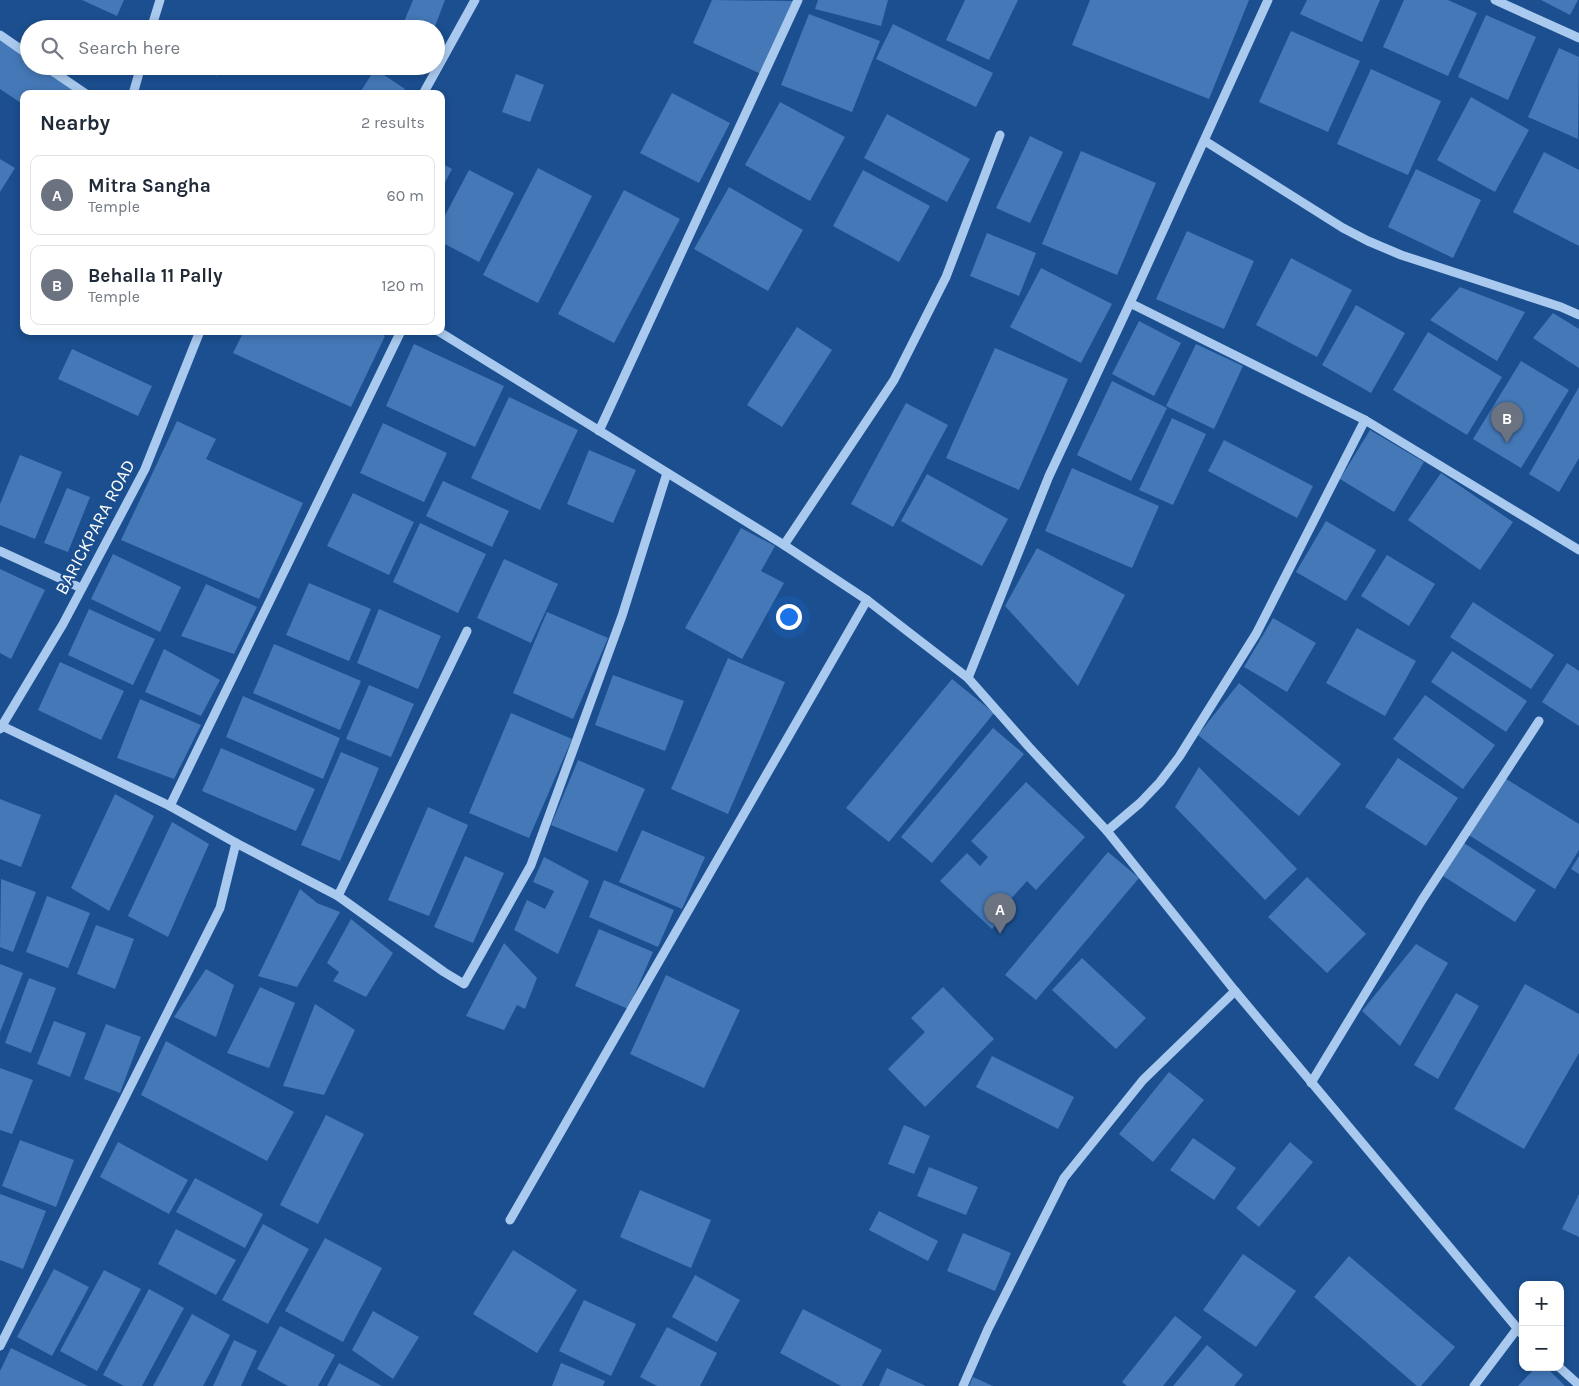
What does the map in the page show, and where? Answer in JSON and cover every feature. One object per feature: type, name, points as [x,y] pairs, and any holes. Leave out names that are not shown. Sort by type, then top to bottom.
[{"type":"street","points":[[154,20],[160,0]]},
{"type":"street","points":[[445,54],[475,0]]},
{"type":"street","points":[[599,431],[798,0]]},
{"type":"street","points":[[968,678],[1049,476],[1205,141],[1268,0]]},
{"type":"street","points":[[1495,0],[1579,38]]},
{"type":"street","points":[[0,35],[20,49]]},
{"type":"street","points":[[58,75],[80,90]]},
{"type":"street","points":[[134,90],[138,75]]},
{"type":"street","points":[[425,90],[434,75]]},
{"type":"street","points":[[784,545],[894,380],[946,277],[1000,135]]},
{"type":"street","points":[[1205,141],[1368,242],[1401,255],[1561,307],[1579,315]]},
{"type":"street","points":[[1130,303],[1365,420],[1579,550]]},
{"type":"street","name":"BARICKPARA ROAD","points":[[1,727],[63,624],[145,469],[198,335]]},
{"type":"street","points":[[170,806],[399,335]]},
{"type":"street","points":[[444,335],[784,545],[867,600],[968,678],[1028,747],[1106,831],[1234,991],[1519,1331]]},
{"type":"street","points":[[1106,831],[1147,796],[1179,758],[1256,634],[1365,420]]},
{"type":"street","points":[[1,727],[170,806],[338,896],[444,972],[464,984],[532,865],[622,616],[666,473]]},
{"type":"street","points":[[0,551],[81,588]]},
{"type":"street","points":[[510,1220],[867,600]]},
{"type":"street","points":[[338,896],[467,631]]},
{"type":"street","points":[[1311,1083],[1422,900],[1539,721]]},
{"type":"street","points":[[0,1346],[220,908],[236,843]]},
{"type":"street","points":[[963,1386],[988,1329],[1064,1178],[1143,1080],[1234,991]]},
{"type":"street","points":[[1474,1386],[1519,1333]]},
{"type":"street","points":[[1563,1371],[1579,1385]]},
{"type":"building","points":[[82,0],[124,0],[117,16]]},
{"type":"building","points":[[413,0],[445,0],[437,20],[405,20]]},
{"type":"building","points":[[712,0],[794,1],[761,74],[693,43]]},
{"type":"building","points":[[818,0],[888,0],[881,26],[815,9]]},
{"type":"building","points":[[965,0],[1018,0],[989,60],[946,40]]},
{"type":"building","points":[[1090,0],[1249,0],[1209,99],[1072,45]]},
{"type":"building","points":[[1307,0],[1380,0],[1362,42],[1300,14]]},
{"type":"building","points":[[1404,0],[1448,0],[1477,13],[1448,76],[1383,47]]},
{"type":"building","points":[[1541,0],[1578,0],[1570,15]]},
{"type":"building","points":[[809,14],[880,41],[852,112],[781,85]]},
{"type":"building","points":[[1486,15],[1536,37],[1508,100],[1458,77]]},
{"type":"building","points":[[893,24],[993,73],[976,107],[876,59]]},
{"type":"building","points":[[1291,31],[1360,61],[1328,132],[1259,102]]},
{"type":"building","points":[[0,41],[20,53],[20,75],[54,75],[77,90],[20,90],[20,102],[0,89]]},
{"type":"building","points":[[1559,48],[1579,57],[1578,139],[1528,117]]},
{"type":"building","points":[[1371,69],[1441,101],[1408,175],[1337,144]]},
{"type":"building","points":[[516,74],[544,85],[530,122],[502,112]]},
{"type":"building","points":[[371,75],[384,75],[405,89],[404,90],[362,90]]},
{"type":"building","points":[[672,93],[730,123],[699,183],[640,153]]},
{"type":"building","points":[[1471,97],[1529,130],[1495,192],[1437,160]]},
{"type":"building","points":[[780,102],[845,137],[810,201],[745,165]]},
{"type":"building","points":[[887,114],[970,159],[947,202],[864,158]]},
{"type":"building","points":[[1030,136],[1063,152],[1030,223],[996,208]]},
{"type":"building","points":[[1081,151],[1156,183],[1117,275],[1042,244]]},
{"type":"building","points":[[1544,152],[1579,170],[1579,246],[1513,212]]},
{"type":"building","points":[[0,159],[15,168],[0,192]]},
{"type":"building","points":[[445,165],[452,169],[445,182]]},
{"type":"building","points":[[538,168],[592,196],[538,303],[483,275]]},
{"type":"building","points":[[1416,169],[1481,200],[1453,258],[1388,227]]},
{"type":"building","points":[[469,170],[514,193],[479,262],[445,244],[445,215]]},
{"type":"building","points":[[863,170],[930,206],[899,262],[833,226]]},
{"type":"building","points":[[729,187],[803,230],[768,291],[694,249]]},
{"type":"building","points":[[624,190],[680,219],[614,343],[558,314]]},
{"type":"building","points":[[1187,231],[1254,261],[1224,329],[1156,299]]},
{"type":"building","points":[[987,233],[1036,253],[1019,296],[970,276]]},
{"type":"building","points":[[1291,258],[1352,290],[1317,357],[1256,325]]},
{"type":"building","points":[[1041,268],[1112,304],[1081,363],[1010,327]]},
{"type":"building","points":[[1460,287],[1525,312],[1497,361],[1430,320]]},
{"type":"building","points":[[1356,305],[1405,333],[1371,393],[1322,365]]},
{"type":"building","points":[[1553,313],[1579,329],[1579,368],[1533,338]]},
{"type":"building","points":[[1139,321],[1181,343],[1154,396],[1112,374]]},
{"type":"building","points":[[797,327],[832,350],[782,427],[747,405]]},
{"type":"building","points":[[1428,332],[1502,377],[1467,435],[1393,390]]},
{"type":"building","points":[[242,335],[385,336],[351,407],[233,353]]},
{"type":"building","points":[[414,344],[504,386],[475,447],[386,406]]},
{"type":"building","points":[[1196,344],[1243,366],[1214,429],[1166,406]]},
{"type":"building","points":[[995,348],[1068,379],[1019,490],[946,458]]},
{"type":"building","points":[[72,349],[152,386],[138,416],[58,379]]},
{"type":"building","points":[[1521,361],[1569,390],[1521,468],[1473,439]]},
{"type":"building","points":[[1112,381],[1167,408],[1131,481],[1077,455]]},
{"type":"building","points":[[1579,387],[1579,458],[1559,492],[1529,474]]},
{"type":"building","points":[[509,397],[578,430],[540,510],[471,478]]},
{"type":"building","points":[[906,403],[948,425],[893,527],[851,504]]},
{"type":"building","points":[[1172,418],[1206,434],[1173,505],[1139,490]]},
{"type":"building","points":[[177,421],[216,439],[206,459],[303,503],[259,599],[121,540]]},
{"type":"building","points":[[383,423],[447,453],[424,502],[360,473]]},
{"type":"building","points":[[1370,430],[1424,462],[1394,512],[1340,479]]},
{"type":"building","points":[[1224,440],[1313,486],[1297,518],[1208,471]]},
{"type":"building","points":[[589,450],[636,470],[613,523],[567,504]]},
{"type":"building","points":[[20,455],[62,472],[35,539],[0,525],[0,504]]},
{"type":"building","points":[[1072,468],[1159,506],[1132,568],[1045,531]]},
{"type":"building","points":[[1441,473],[1513,522],[1480,570],[1408,520]]},
{"type":"building","points":[[927,474],[1008,519],[982,566],[901,521]]},
{"type":"building","points":[[443,481],[509,511],[492,547],[426,516]]},
{"type":"building","points":[[67,488],[90,497],[68,552],[44,543]]},
{"type":"building","points":[[353,493],[414,522],[389,575],[327,546]]},
{"type":"building","points":[[1326,521],[1376,550],[1346,601],[1296,572]]},
{"type":"building","points":[[420,523],[486,554],[458,613],[393,582]]},
{"type":"building","points":[[741,528],[775,546],[761,571],[784,583],[742,659],[685,628]]},
{"type":"building","points":[[1037,548],[1125,595],[1078,686],[1005,606]]},
{"type":"building","points":[[113,554],[181,587],[160,632],[91,599]]},
{"type":"building","points":[[1387,555],[1435,584],[1409,626],[1361,596]]},
{"type":"building","points":[[504,559],[558,584],[531,643],[477,618]]},
{"type":"building","points":[[0,569],[45,590],[11,659],[0,653]]},
{"type":"building","points":[[309,583],[371,609],[349,661],[286,635]]},
{"type":"building","points":[[206,584],[257,607],[234,654],[181,636]]},
{"type":"building","points":[[1473,602],[1554,655],[1531,689],[1450,637]]},
{"type":"building","points":[[89,609],[155,639],[133,685],[68,655]]},
{"type":"building","points":[[379,609],[441,636],[418,689],[357,663]]},
{"type":"building","points":[[547,612],[608,638],[573,719],[513,693]]},
{"type":"building","points":[[1273,618],[1316,643],[1287,692],[1244,667]]},
{"type":"building","points":[[1357,628],[1416,661],[1385,716],[1326,683]]},
{"type":"building","points":[[274,644],[361,681],[340,730],[253,693]]},
{"type":"building","points":[[164,649],[220,680],[201,716],[145,692]]},
{"type":"building","points":[[1452,651],[1527,701],[1506,732],[1431,682]]},
{"type":"building","points":[[728,658],[785,682],[728,814],[671,789]]},
{"type":"building","points":[[60,662],[124,691],[101,740],[38,710]]},
{"type":"building","points":[[1567,663],[1579,671],[1579,726],[1542,702]]},
{"type":"building","points":[[613,675],[684,701],[665,751],[595,725]]},
{"type":"building","points":[[952,679],[994,713],[889,842],[846,808]]},
{"type":"building","points":[[1239,683],[1341,764],[1299,816],[1198,735]]},
{"type":"building","points":[[369,685],[414,704],[391,757],[346,739]]},
{"type":"building","points":[[1425,695],[1495,745],[1463,789],[1393,739]]},
{"type":"building","points":[[243,696],[340,738],[323,779],[226,737]]},
{"type":"building","points":[[140,699],[201,725],[174,779],[117,758]]},
{"type":"building","points":[[511,713],[572,739],[529,838],[469,813]]},
{"type":"building","points":[[993,728],[1024,754],[932,863],[901,837]]},
{"type":"building","points":[[221,748],[315,789],[296,831],[202,791]]},
{"type":"building","points":[[341,752],[379,768],[340,861],[301,845]]},
{"type":"building","points":[[1398,758],[1458,798],[1426,846],[1365,807]]},
{"type":"building","points":[[578,760],[645,789],[617,852],[551,825]]},
{"type":"building","points":[[1199,767],[1297,869],[1265,900],[1175,807]]},
{"type":"building","points":[[1503,777],[1579,824],[1579,850],[1555,889],[1467,834]]},
{"type":"building","points":[[1026,782],[1085,837],[1036,890],[1027,881],[1010,900],[1015,904],[992,929],[940,881],[967,853],[980,866],[988,857],[971,841]]},
{"type":"building","points":[[115,794],[154,816],[109,911],[71,888]]},
{"type":"building","points":[[0,799],[41,815],[21,867],[0,859]]},
{"type":"building","points":[[428,807],[468,825],[429,916],[388,900]]},
{"type":"building","points":[[172,822],[209,844],[168,937],[128,916]]},
{"type":"building","points":[[642,830],[705,857],[682,909],[619,882]]},
{"type":"building","points":[[1464,843],[1536,890],[1515,922],[1443,876]]},
{"type":"building","points":[[1108,852],[1139,878],[1036,1000],[1005,975]]},
{"type":"building","points":[[465,856],[504,873],[473,943],[434,927]]},
{"type":"building","points":[[1579,856],[1579,874],[1571,869]]},
{"type":"building","points":[[544,857],[589,881],[558,954],[514,930],[527,900],[545,909],[554,891],[533,882]]},
{"type":"building","points":[[1307,877],[1366,934],[1327,973],[1268,917]]},
{"type":"building","points":[[1,879],[36,892],[13,952],[0,947]]},
{"type":"building","points":[[604,880],[674,910],[658,947],[589,917]]},
{"type":"building","points":[[300,889],[317,903],[340,912],[297,987],[258,976]]},
{"type":"building","points":[[47,896],[90,913],[68,968],[26,952]]},
{"type":"building","points":[[351,919],[393,953],[366,997],[333,981],[339,972],[327,963]]},
{"type":"building","points":[[96,925],[134,939],[115,989],[77,974]]},
{"type":"building","points":[[599,929],[653,952],[628,1009],[575,986]]},
{"type":"building","points":[[504,943],[537,978],[525,1009],[517,1005],[504,1030],[466,1016]]},
{"type":"building","points":[[1416,944],[1448,963],[1400,1046],[1362,1011]]},
{"type":"building","points":[[1082,958],[1146,1018],[1116,1049],[1052,990]]},
{"type":"building","points":[[0,964],[23,973],[0,1032]]},
{"type":"building","points":[[206,969],[234,985],[216,1037],[174,1017]]},
{"type":"building","points":[[666,975],[740,1010],[704,1088],[630,1054]]},
{"type":"building","points":[[29,978],[56,988],[31,1053],[5,1043]]},
{"type":"building","points":[[1525,984],[1579,1014],[1579,1053],[1524,1149],[1454,1109]]},
{"type":"building","points":[[260,987],[295,1003],[269,1068],[227,1053]]},
{"type":"building","points":[[943,987],[994,1039],[925,1107],[888,1069],[925,1032],[911,1018]]},
{"type":"building","points":[[1456,993],[1479,1006],[1438,1079],[1414,1065]]},
{"type":"building","points":[[315,1004],[355,1030],[324,1095],[283,1086]]},
{"type":"building","points":[[54,1021],[86,1033],[70,1077],[37,1064]]},
{"type":"building","points":[[106,1024],[141,1037],[120,1093],[84,1079]]},
{"type":"building","points":[[166,1041],[294,1112],[267,1161],[141,1095]]},
{"type":"building","points":[[992,1056],[1074,1097],[1058,1129],[976,1087]]},
{"type":"building","points":[[0,1068],[33,1080],[12,1134],[0,1130]]},
{"type":"building","points":[[1169,1072],[1204,1100],[1153,1162],[1119,1134]]},
{"type":"building","points":[[326,1115],[364,1134],[318,1224],[280,1205]]},
{"type":"building","points":[[904,1125],[930,1136],[914,1174],[888,1164]]},
{"type":"building","points":[[1193,1138],[1236,1168],[1214,1200],[1170,1170]]},
{"type":"building","points":[[20,1140],[74,1160],[56,1207],[2,1186]]},
{"type":"building","points":[[118,1142],[188,1180],[169,1214],[100,1177]]},
{"type":"building","points":[[1290,1142],[1313,1162],[1259,1227],[1236,1208]]},
{"type":"building","points":[[929,1167],[978,1187],[966,1215],[917,1196]]},
{"type":"building","points":[[195,1178],[263,1214],[245,1248],[176,1212]]},
{"type":"building","points":[[640,1190],[711,1220],[691,1268],[620,1237]]},
{"type":"building","points":[[0,1194],[46,1211],[23,1269],[0,1260]]},
{"type":"building","points":[[1579,1194],[1579,1237],[1562,1229]]},
{"type":"building","points":[[879,1211],[938,1241],[928,1261],[869,1230]]},
{"type":"building","points":[[263,1224],[309,1249],[268,1324],[222,1300]]},
{"type":"building","points":[[176,1229],[236,1260],[216,1295],[158,1264]]},
{"type":"building","points":[[963,1233],[1011,1253],[995,1291],[947,1271]]},
{"type":"building","points":[[325,1238],[382,1268],[343,1342],[285,1311]]},
{"type":"building","points":[[513,1250],[577,1290],[537,1353],[473,1314]]},
{"type":"building","points":[[1243,1254],[1296,1291],[1256,1347],[1203,1310]]},
{"type":"building","points":[[1349,1256],[1455,1347],[1421,1386],[1417,1386],[1314,1297]]},
{"type":"building","points":[[54,1269],[89,1287],[52,1356],[17,1337]]},
{"type":"building","points":[[104,1270],[141,1289],[97,1371],[60,1351]]},
{"type":"building","points":[[695,1275],[740,1300],[717,1342],[672,1317]]},
{"type":"building","points":[[149,1289],[184,1308],[142,1386],[124,1386],[103,1375]]},
{"type":"building","points":[[584,1300],[636,1324],[611,1376],[559,1351]]},
{"type":"building","points":[[803,1309],[882,1350],[862,1386],[841,1386],[780,1353]]},
{"type":"building","points":[[373,1311],[419,1337],[393,1379],[352,1350]]},
{"type":"building","points":[[192,1314],[230,1335],[203,1386],[153,1386]]},
{"type":"building","points":[[1175,1316],[1202,1337],[1163,1386],[1127,1386],[1122,1382]]},
{"type":"building","points":[[280,1326],[335,1355],[318,1386],[288,1386],[257,1369]]},
{"type":"building","points":[[667,1327],[717,1353],[700,1386],[657,1386],[640,1377]]},
{"type":"building","points":[[234,1340],[257,1351],[241,1386],[213,1386]]},
{"type":"building","points":[[1207,1345],[1243,1375],[1234,1386],[1173,1386]]},
{"type":"building","points":[[11,1348],[88,1386],[0,1386],[0,1371]]},
{"type":"building","points":[[339,1363],[382,1386],[327,1386]]},
{"type":"building","points":[[561,1363],[605,1381],[603,1386],[552,1386]]},
{"type":"building","points":[[887,1368],[926,1386],[879,1386]]},
{"type":"building","points":[[1532,1371],[1550,1371],[1565,1386],[1518,1386]]},
{"type":"building","points":[[973,1377],[993,1386],[969,1386]]},
{"type":"place","name":"Behalla 11 Pally","points":[[1507,443]]},
{"type":"place","name":"Mitra Sangha","points":[[1000,934]]}]
